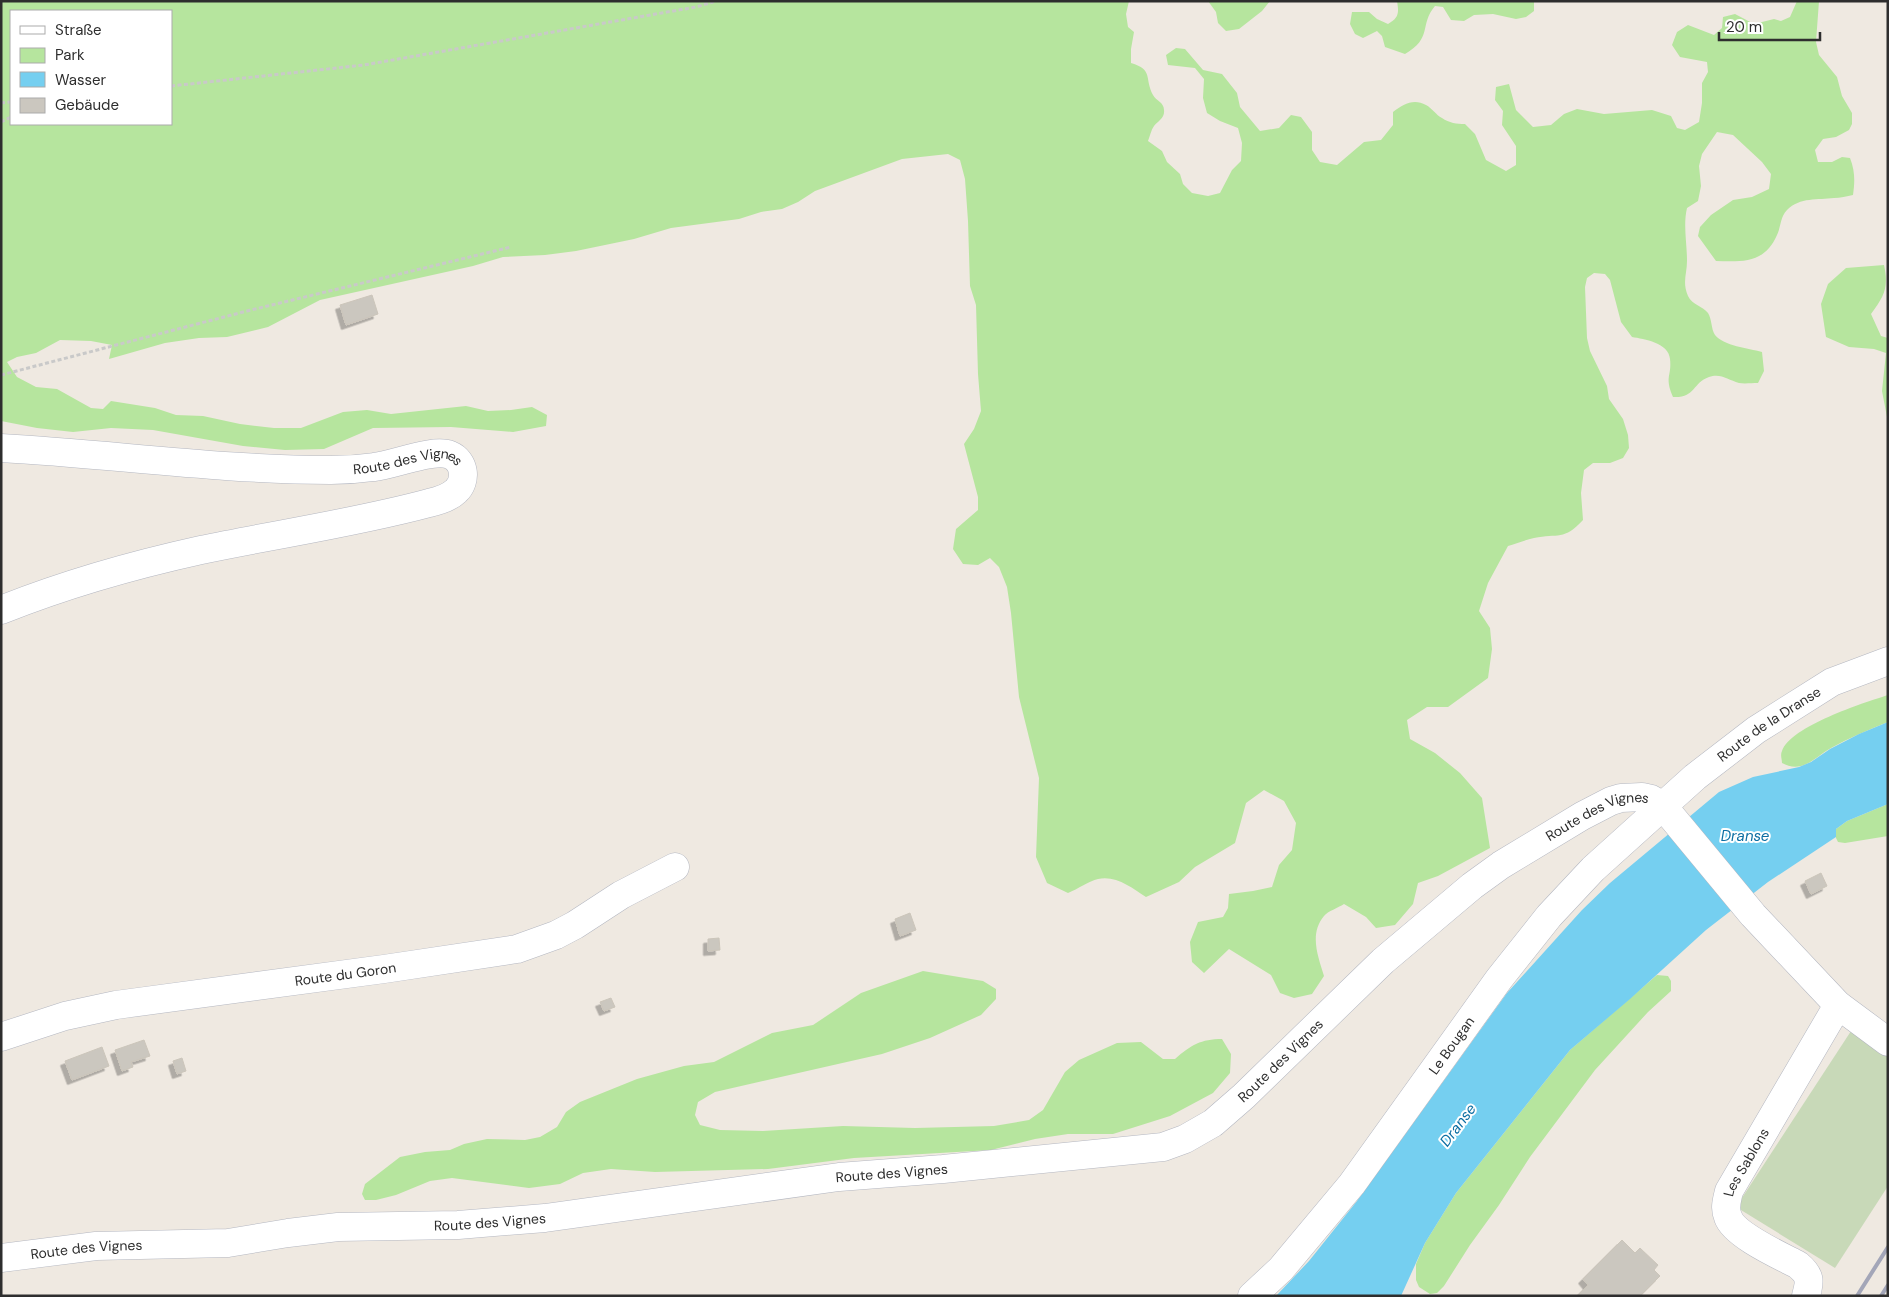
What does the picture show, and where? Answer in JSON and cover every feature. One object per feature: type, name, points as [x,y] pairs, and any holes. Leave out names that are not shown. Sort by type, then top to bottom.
[{"type":"street","name":"Route des Vignes","points":[[1,448],[227,467],[332,470],[376,467],[428,455],[444,454],[450,455],[461,464],[463,476],[462,482],[455,492],[440,500],[363,518],[150,562],[62,588],[1,610]]},
{"type":"street","name":"Route de la Dranse","points":[[1669,813],[1724,753],[1806,696],[1832,682],[1888,661]]},
{"type":"street","name":"Route des Vignes","points":[[1,1258],[96,1246],[228,1243],[338,1227],[458,1225],[530,1219],[839,1177],[951,1168],[1163,1146],[1185,1139],[1212,1123],[1244,1096],[1383,961],[1472,886],[1501,865],[1582,816],[1621,798],[1642,797],[1651,799],[1669,813]]},
{"type":"street","points":[[1669,813],[1753,915],[1838,1004],[1888,1042]]},
{"type":"street","name":"Le Bougan","points":[[1252,1296],[1281,1269],[1352,1184],[1483,1000],[1530,939],[1593,869],[1669,813]]},
{"type":"street","name":"Route du Goron","points":[[1,1037],[65,1016],[132,1002],[375,970],[517,948],[556,935],[575,925],[620,895],[675,867]]},
{"type":"street","name":"Les Sablons","points":[[1806,1296],[1810,1282],[1806,1272],[1798,1265],[1742,1234],[1732,1226],[1727,1217],[1725,1205],[1729,1191],[1838,1004]]},
{"type":"path","points":[[172,86],[364,65],[687,8],[716,1]]},
{"type":"path","points":[[1,374],[247,310],[511,247]]},
{"type":"green space","points":[[1,1],[1129,1],[1126,14],[1128,27],[1134,32],[1131,63],[1146,72],[1153,95],[1164,107],[1164,113],[1153,128],[1148,141],[1162,151],[1167,162],[1180,174],[1183,184],[1192,193],[1208,196],[1220,193],[1232,170],[1241,161],[1242,143],[1238,128],[1220,121],[1207,113],[1203,98],[1204,79],[1195,68],[1168,65],[1166,55],[1176,48],[1185,49],[1203,70],[1222,74],[1237,93],[1240,107],[1260,131],[1279,128],[1291,115],[1301,117],[1312,132],[1312,150],[1320,162],[1337,165],[1364,142],[1381,140],[1393,125],[1393,112],[1405,104],[1417,102],[1428,106],[1447,121],[1465,124],[1475,134],[1486,160],[1506,171],[1516,165],[1516,146],[1502,125],[1503,111],[1495,100],[1496,87],[1509,84],[1516,110],[1533,127],[1551,125],[1564,114],[1577,109],[1604,114],[1652,110],[1671,116],[1677,128],[1685,130],[1699,122],[1702,103],[1702,83],[1708,72],[1707,62],[1680,57],[1672,45],[1677,32],[1688,25],[1714,35],[1722,28],[1723,17],[1735,14],[1754,24],[1774,19],[1781,21],[1790,17],[1797,1],[1819,1],[1816,42],[1819,55],[1837,77],[1842,96],[1852,113],[1852,124],[1849,130],[1836,137],[1823,139],[1815,150],[1818,162],[1832,162],[1842,157],[1850,158],[1854,176],[1853,195],[1803,201],[1792,206],[1783,216],[1772,244],[1760,256],[1752,259],[1744,261],[1716,261],[1698,236],[1700,227],[1711,215],[1733,200],[1752,197],[1769,189],[1771,174],[1762,162],[1733,135],[1717,132],[1702,154],[1699,166],[1701,186],[1698,201],[1687,208],[1686,214],[1686,291],[1692,301],[1708,313],[1714,333],[1719,339],[1730,344],[1762,352],[1764,371],[1758,383],[1739,383],[1721,376],[1713,376],[1699,383],[1690,393],[1680,397],[1673,397],[1669,385],[1669,354],[1655,343],[1632,337],[1621,322],[1610,280],[1605,274],[1594,273],[1587,278],[1585,287],[1587,338],[1590,351],[1607,386],[1609,399],[1623,419],[1628,435],[1629,448],[1623,458],[1610,463],[1593,463],[1584,470],[1581,493],[1583,520],[1576,527],[1565,534],[1534,538],[1508,546],[1488,583],[1479,611],[1490,628],[1492,649],[1488,678],[1448,707],[1427,707],[1407,720],[1410,739],[1435,753],[1460,773],[1482,798],[1490,848],[1438,876],[1418,883],[1413,904],[1395,925],[1376,928],[1366,917],[1344,904],[1326,914],[1319,923],[1316,938],[1317,953],[1324,976],[1312,994],[1294,998],[1280,993],[1271,975],[1229,949],[1204,973],[1192,962],[1190,942],[1198,922],[1223,917],[1228,908],[1229,894],[1272,887],[1279,865],[1292,850],[1296,823],[1284,801],[1264,790],[1246,803],[1235,843],[1195,867],[1179,882],[1146,897],[1124,883],[1105,878],[1095,880],[1068,893],[1047,883],[1036,857],[1039,778],[1019,697],[1007,587],[999,567],[990,558],[978,565],[963,564],[953,549],[956,529],[978,510],[978,497],[964,444],[974,429],[981,411],[976,305],[970,286],[965,179],[960,160],[948,154],[902,159],[815,191],[798,202],[782,209],[761,212],[739,219],[671,228],[634,239],[576,251],[503,257],[473,266],[320,300],[268,327],[227,337],[199,338],[165,343],[109,359],[112,345],[91,341],[60,340],[36,353],[17,357],[7,362],[17,377],[36,387],[57,389],[91,408],[103,409],[111,401],[155,408],[176,415],[203,416],[240,424],[274,428],[301,428],[343,412],[367,410],[391,414],[466,406],[488,411],[532,407],[547,415],[546,426],[513,432],[451,427],[373,428],[324,449],[285,450],[243,446],[153,430],[111,428],[73,432],[1,421]]},
{"type":"green space","points":[[1208,1],[1270,1],[1262,11],[1239,29],[1226,31],[1218,23],[1216,12]]},
{"type":"green space","points":[[1397,1],[1534,1],[1534,11],[1526,17],[1516,19],[1493,14],[1474,15],[1464,21],[1451,20],[1443,7],[1435,6],[1430,13],[1423,37],[1414,48],[1405,54],[1385,47],[1382,36],[1377,31],[1363,38],[1355,34],[1350,24],[1352,12],[1369,12],[1377,19],[1388,24],[1397,15]]},
{"type":"green space","points":[[1884,265],[1886,286],[1871,314],[1881,336],[1888,338],[1888,422],[1882,391],[1886,353],[1874,349],[1849,347],[1826,337],[1821,304],[1828,284],[1846,268]]},
{"type":"green space","points":[[1888,695],[1888,722],[1838,744],[1805,765],[1793,767],[1782,763],[1782,751],[1788,742],[1813,724]]},
{"type":"green space","points":[[1888,804],[1888,836],[1845,843],[1838,842],[1836,829],[1847,821]]},
{"type":"green space","points":[[923,971],[983,981],[996,989],[996,999],[981,1015],[930,1038],[882,1054],[715,1092],[698,1102],[695,1115],[700,1125],[720,1130],[763,1131],[843,1126],[915,1128],[994,1126],[1029,1120],[1043,1110],[1065,1072],[1079,1060],[1117,1043],[1141,1042],[1163,1059],[1175,1059],[1197,1044],[1208,1040],[1222,1039],[1231,1054],[1230,1073],[1213,1093],[1170,1116],[1113,1134],[1068,1134],[1035,1139],[991,1150],[854,1158],[768,1169],[655,1172],[611,1169],[583,1173],[560,1184],[529,1188],[452,1178],[430,1181],[396,1195],[376,1200],[365,1200],[362,1194],[365,1184],[400,1157],[450,1150],[464,1144],[487,1139],[525,1140],[540,1137],[557,1127],[566,1112],[580,1102],[637,1079],[684,1066],[714,1062],[772,1033],[813,1025],[861,993]]},
{"type":"green space","points":[[1657,975],[1668,976],[1671,981],[1671,991],[1648,1012],[1595,1070],[1530,1157],[1444,1286],[1437,1293],[1430,1294],[1419,1287],[1416,1280],[1416,1264],[1425,1243],[1456,1193],[1570,1050]]},
{"type":"green space","points":[[1853,1028],[1888,1055],[1888,1186],[1835,1268],[1736,1207]]},
{"type":"water","name":"Dranse","points":[[1888,722],[1888,804],[1847,821],[1836,829],[1836,837],[1768,882],[1706,930],[1570,1050],[1456,1193],[1425,1243],[1401,1296],[1276,1296],[1309,1261],[1357,1201],[1507,993],[1582,910],[1610,883],[1719,792],[1753,777],[1799,767],[1859,734]]},
{"type":"building","points":[[372,295],[378,314],[346,325],[340,305]]},
{"type":"building","points":[[1821,873],[1827,886],[1811,894],[1805,881]]},
{"type":"building","points":[[910,913],[916,930],[900,936],[895,919]]},
{"type":"building","points":[[719,938],[720,950],[708,951],[708,939]]},
{"type":"building","points":[[611,998],[615,1007],[604,1011],[600,1002]]},
{"type":"building","points":[[144,1040],[150,1056],[131,1062],[133,1067],[122,1071],[115,1050]]},
{"type":"building","points":[[102,1047],[109,1066],[72,1080],[65,1061]]},
{"type":"building","points":[[182,1058],[186,1071],[177,1074],[173,1061]]},
{"type":"building","points":[[1622,1240],[1635,1253],[1640,1248],[1658,1265],[1654,1270],[1660,1276],[1640,1296],[1577,1296],[1588,1285],[1583,1279]]},
{"type":"railway","points":[[1857,1296],[1888,1247]]},
{"type":"railway","points":[[1881,1296],[1888,1285]]}]
